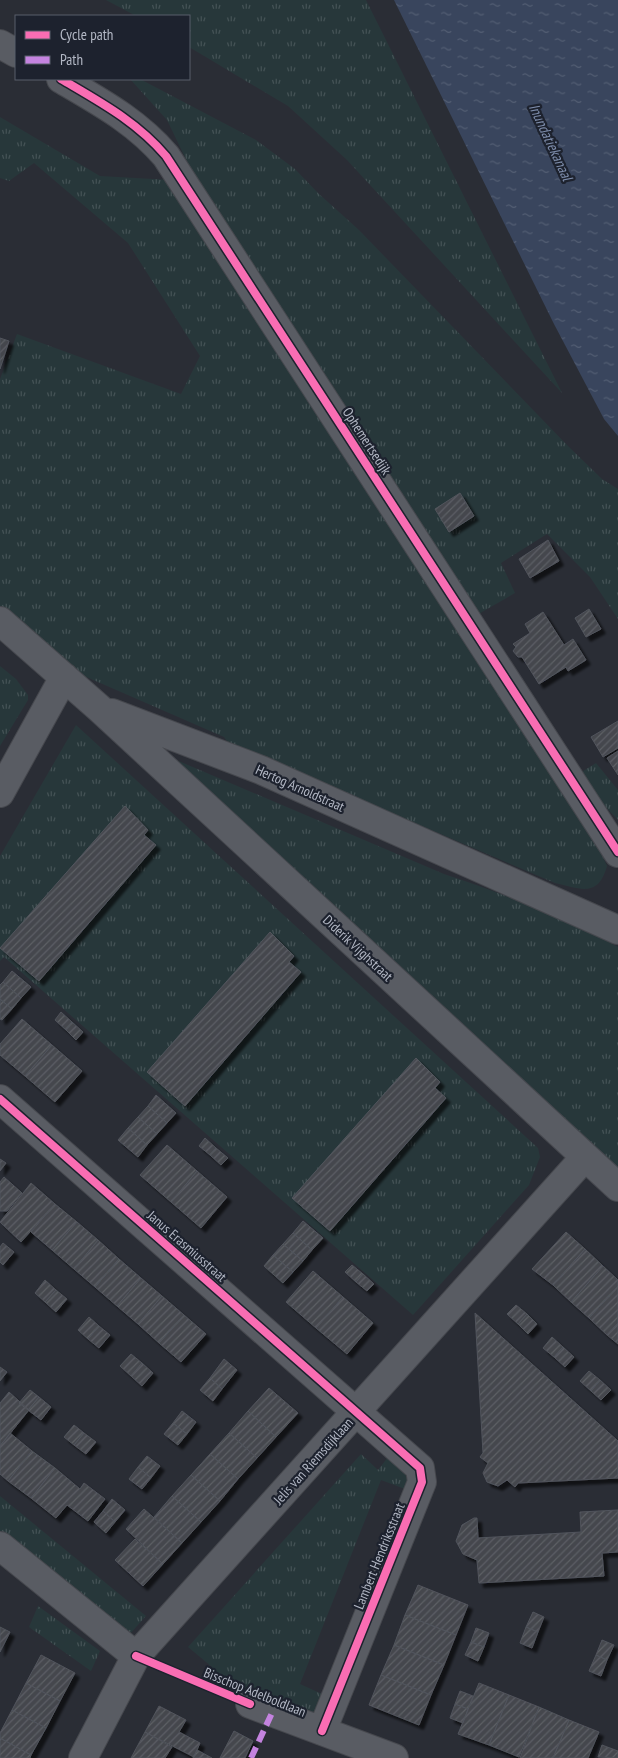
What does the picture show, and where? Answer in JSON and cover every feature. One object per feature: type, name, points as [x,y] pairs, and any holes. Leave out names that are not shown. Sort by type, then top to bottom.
[{"type":"street","points":[[0,44],[15,52]]},
{"type":"street","name":"Ophemertsedijk","points":[[63,80],[149,135],[166,156],[618,852]]},
{"type":"street","name":"Hertog Arnoldstraat","points":[[0,621],[99,708],[261,770],[618,930]]},
{"type":"street","points":[[0,793],[64,677]]},
{"type":"street","name":"Diderik Vijghstraat","points":[[99,708],[618,1187]]},
{"type":"street","name":"Janus Erasmiusstraat","points":[[0,1099],[357,1412]]},
{"type":"street","name":"Jelis van Riemsdijklaan","points":[[82,1758],[136,1656],[585,1157]]},
{"type":"street","name":"Lambert Hendriksstraat","points":[[322,1731],[422,1482],[420,1468],[357,1412]]},
{"type":"street","points":[[0,1546],[136,1656]]},
{"type":"street","name":"Bisschop Adelboldlaan","points":[[250,1704],[394,1758]]},
{"type":"green space","points":[[106,0],[366,0],[562,393],[347,160],[288,106],[190,48],[190,15],[134,15]]},
{"type":"green space","points":[[131,80],[142,80],[256,140],[295,169],[318,193],[359,230],[567,445],[602,479],[618,489],[618,619],[590,577],[547,534],[501,563],[515,593],[475,616],[196,180],[167,120]]},
{"type":"green space","points":[[0,117],[100,176],[171,180],[597,845],[607,866],[599,883],[587,889],[581,889],[555,883],[256,755],[231,747],[224,737],[75,672],[0,613],[0,379],[17,334],[181,394],[200,356],[128,243],[34,163],[9,181],[0,178]]},
{"type":"green space","points":[[0,666],[16,679],[28,695],[28,700],[0,746]]},
{"type":"green space","points":[[76,725],[538,1148],[540,1157],[529,1185],[413,1315],[4,957],[0,961],[0,856]]},
{"type":"green space","points":[[174,759],[444,874],[532,907],[618,947],[618,1169]]},
{"type":"green space","points":[[596,763],[618,790],[618,820],[597,798],[580,773]]},
{"type":"green space","points":[[361,1454],[378,1470],[388,1457],[403,1470],[408,1480],[405,1489],[381,1480],[300,1684],[322,1694],[311,1719],[282,1712],[207,1681],[212,1667],[188,1647]]},
{"type":"green space","points":[[0,1496],[146,1616],[129,1635],[0,1531]]},
{"type":"green space","points":[[38,1606],[100,1651],[91,1671],[29,1627]]},
{"type":"water","name":"Inundatiekanaal","points":[[394,0],[618,0],[618,436],[604,419],[554,324]]},
{"type":"building","points":[[0,338],[9,341],[0,369]]},
{"type":"building","points":[[460,493],[474,516],[449,532],[435,509]]},
{"type":"building","points":[[548,540],[559,561],[530,578],[519,559]]},
{"type":"building","points":[[589,609],[601,629],[586,637],[575,618]]},
{"type":"building","points":[[543,612],[564,645],[573,639],[586,660],[568,671],[566,667],[539,684],[522,657],[518,657],[513,651],[516,647],[513,644],[530,633],[525,624]]},
{"type":"building","points":[[618,721],[618,748],[603,757],[591,737]]},
{"type":"building","points":[[618,751],[618,775],[607,758]]},
{"type":"building","points":[[125,806],[148,830],[144,835],[156,845],[39,981],[0,948]]},
{"type":"building","points":[[270,932],[294,956],[289,962],[301,972],[185,1106],[147,1072]]},
{"type":"building","points":[[12,971],[31,987],[21,998],[3,982]]},
{"type":"building","points":[[3,982],[21,998],[12,1009],[0,999],[0,985]]},
{"type":"building","points":[[0,999],[12,1009],[2,1020],[0,1019]]},
{"type":"building","points":[[61,1012],[72,1022],[66,1030],[55,1020]]},
{"type":"building","points":[[22,1019],[52,1045],[25,1076],[0,1055],[0,1044]]},
{"type":"building","points":[[72,1022],[83,1032],[76,1040],[66,1030]]},
{"type":"building","points":[[52,1045],[82,1071],[55,1102],[25,1076]]},
{"type":"building","points":[[416,1058],[440,1082],[435,1088],[446,1098],[330,1231],[292,1198]]},
{"type":"building","points":[[156,1095],[176,1113],[167,1123],[148,1106]]},
{"type":"building","points":[[148,1106],[167,1123],[157,1134],[138,1117]]},
{"type":"building","points":[[138,1117],[157,1134],[147,1145],[128,1128]]},
{"type":"building","points":[[128,1128],[147,1145],[138,1157],[118,1140]]},
{"type":"building","points":[[205,1138],[216,1148],[210,1155],[199,1146]]},
{"type":"building","points":[[167,1145],[197,1171],[171,1202],[140,1175]]},
{"type":"building","points":[[216,1148],[228,1158],[221,1165],[210,1155]]},
{"type":"building","points":[[0,1159],[6,1163],[0,1171]]},
{"type":"building","points":[[197,1171],[227,1197],[201,1228],[171,1202]]},
{"type":"building","points":[[4,1177],[22,1193],[7,1211],[0,1211],[0,1182]]},
{"type":"building","points":[[31,1183],[55,1204],[21,1242],[0,1222]]},
{"type":"building","points":[[55,1204],[77,1222],[52,1250],[31,1232]]},
{"type":"building","points":[[303,1221],[323,1238],[312,1250],[293,1233]]},
{"type":"building","points":[[77,1222],[98,1240],[74,1269],[52,1250]]},
{"type":"building","points":[[566,1232],[585,1249],[553,1285],[532,1269]]},
{"type":"building","points":[[293,1233],[312,1250],[303,1261],[283,1244]]},
{"type":"building","points":[[98,1240],[119,1259],[95,1287],[74,1269]]},
{"type":"building","points":[[3,1243],[14,1252],[3,1265],[0,1262],[0,1247]]},
{"type":"building","points":[[283,1244],[303,1261],[293,1272],[273,1255]]},
{"type":"building","points":[[585,1249],[603,1266],[571,1302],[553,1285]]},
{"type":"building","points":[[273,1255],[293,1272],[283,1283],[264,1266]]},
{"type":"building","points":[[119,1259],[141,1278],[117,1306],[95,1287]]},
{"type":"building","points":[[352,1265],[363,1274],[356,1282],[345,1272]]},
{"type":"building","points":[[603,1266],[618,1280],[618,1286],[589,1318],[571,1302]]},
{"type":"building","points":[[313,1271],[343,1297],[316,1328],[286,1302]]},
{"type":"building","points":[[363,1274],[374,1284],[367,1291],[356,1282]]},
{"type":"building","points":[[141,1278],[162,1296],[138,1324],[117,1306]]},
{"type":"building","points":[[45,1280],[56,1290],[45,1302],[35,1293]]},
{"type":"building","points":[[618,1286],[618,1323],[607,1335],[589,1318]]},
{"type":"building","points":[[56,1290],[67,1299],[56,1312],[45,1302]]},
{"type":"building","points":[[162,1296],[184,1315],[159,1343],[138,1324]]},
{"type":"building","points":[[343,1297],[373,1323],[347,1354],[316,1328]]},
{"type":"building","points":[[516,1305],[527,1314],[518,1324],[507,1314]]},
{"type":"building","points":[[475,1313],[618,1441],[618,1478],[518,1483],[515,1487],[507,1480],[498,1486],[487,1482],[483,1473],[488,1463],[480,1457],[483,1453]]},
{"type":"building","points":[[527,1314],[537,1324],[528,1334],[518,1324]]},
{"type":"building","points":[[184,1315],[206,1334],[181,1362],[159,1343]]},
{"type":"building","points":[[89,1317],[99,1326],[88,1339],[78,1330]]},
{"type":"building","points":[[618,1323],[618,1344],[607,1335]]},
{"type":"building","points":[[99,1326],[110,1335],[99,1348],[88,1339]]},
{"type":"building","points":[[552,1337],[563,1347],[554,1357],[543,1348]]},
{"type":"building","points":[[563,1347],[574,1357],[565,1367],[554,1357]]},
{"type":"building","points":[[131,1354],[142,1363],[131,1376],[120,1366]]},
{"type":"building","points":[[224,1359],[237,1370],[222,1389],[210,1378]]},
{"type":"building","points":[[142,1363],[153,1373],[142,1386],[131,1376]]},
{"type":"building","points":[[0,1367],[7,1372],[0,1381]]},
{"type":"building","points":[[589,1371],[600,1380],[591,1391],[580,1381]]},
{"type":"building","points":[[210,1378],[222,1389],[213,1401],[200,1390]]},
{"type":"building","points":[[600,1380],[611,1390],[601,1400],[591,1391]]},
{"type":"building","points":[[269,1388],[298,1413],[276,1437],[248,1411]]},
{"type":"building","points":[[30,1390],[39,1397],[28,1410],[19,1403]]},
{"type":"building","points":[[9,1392],[29,1410],[0,1446],[0,1403]]},
{"type":"building","points":[[39,1397],[51,1407],[41,1420],[28,1410]]},
{"type":"building","points":[[182,1411],[196,1422],[187,1434],[173,1423]]},
{"type":"building","points":[[248,1411],[276,1437],[257,1458],[229,1433]]},
{"type":"building","points":[[173,1423],[187,1434],[178,1445],[164,1434]]},
{"type":"building","points":[[74,1425],[84,1433],[74,1445],[64,1437]]},
{"type":"building","points":[[10,1433],[32,1451],[8,1481],[0,1474],[0,1446]]},
{"type":"building","points":[[84,1433],[96,1442],[86,1454],[74,1445]]},
{"type":"building","points":[[229,1433],[257,1458],[238,1479],[210,1454]]},
{"type":"building","points":[[32,1451],[55,1468],[31,1498],[8,1481]]},
{"type":"building","points":[[210,1454],[238,1479],[220,1501],[191,1475]]},
{"type":"building","points":[[147,1456],[160,1466],[151,1478],[138,1467]]},
{"type":"building","points":[[138,1467],[151,1478],[142,1489],[129,1479]]},
{"type":"building","points":[[55,1468],[80,1489],[84,1483],[105,1499],[88,1521],[67,1505],[56,1518],[31,1498]]},
{"type":"building","points":[[191,1475],[220,1501],[201,1522],[172,1496]]},
{"type":"building","points":[[172,1496],[201,1522],[182,1543],[154,1517]]},
{"type":"building","points":[[112,1499],[125,1510],[115,1522],[103,1511]]},
{"type":"building","points":[[144,1509],[182,1543],[163,1564],[126,1529]]},
{"type":"building","points":[[618,1510],[618,1552],[602,1553],[604,1576],[479,1583],[477,1560],[463,1554],[456,1541],[462,1525],[474,1518],[477,1518],[478,1538],[581,1532],[580,1512]]},
{"type":"building","points":[[103,1511],[115,1522],[106,1533],[94,1522]]},
{"type":"building","points":[[135,1539],[163,1564],[143,1586],[115,1560]]},
{"type":"building","points":[[418,1585],[468,1605],[456,1635],[405,1615]]},
{"type":"building","points":[[533,1612],[544,1617],[538,1632],[526,1627]]},
{"type":"building","points":[[405,1615],[456,1635],[444,1665],[394,1645]]},
{"type":"building","points":[[0,1627],[10,1632],[0,1652]]},
{"type":"building","points":[[526,1627],[538,1632],[532,1648],[520,1643]]},
{"type":"building","points":[[476,1628],[489,1633],[484,1647],[471,1642]]},
{"type":"building","points":[[602,1640],[614,1645],[607,1660],[596,1655]]},
{"type":"building","points":[[471,1642],[484,1647],[478,1661],[465,1655]]},
{"type":"building","points":[[394,1645],[444,1665],[431,1695],[381,1675]]},
{"type":"building","points":[[41,1655],[75,1673],[60,1701],[26,1683]]},
{"type":"building","points":[[596,1655],[607,1660],[601,1676],[589,1671]]},
{"type":"building","points":[[381,1675],[431,1695],[419,1725],[369,1705]]},
{"type":"building","points":[[26,1683],[60,1701],[46,1728],[12,1710]]},
{"type":"building","points":[[479,1683],[509,1695],[489,1745],[458,1734]]},
{"type":"building","points":[[460,1691],[473,1696],[468,1709],[455,1704]]},
{"type":"building","points":[[509,1695],[539,1707],[519,1757],[489,1745]]},
{"type":"building","points":[[455,1704],[468,1709],[463,1723],[450,1718]]},
{"type":"building","points":[[159,1706],[186,1720],[179,1732],[200,1743],[194,1757],[145,1732]]},
{"type":"building","points":[[539,1707],[569,1720],[553,1758],[520,1758]]},
{"type":"building","points":[[12,1710],[46,1728],[31,1755],[0,1738],[0,1733]]},
{"type":"building","points":[[569,1720],[599,1732],[588,1758],[553,1758]]},
{"type":"building","points":[[234,1731],[253,1741],[245,1758],[220,1758]]},
{"type":"building","points":[[145,1732],[172,1747],[165,1758],[131,1758]]},
{"type":"building","points":[[0,1738],[31,1755],[30,1758],[0,1758]]},
{"type":"building","points":[[602,1745],[618,1751],[618,1758],[598,1757]]},
{"type":"building","points":[[197,1750],[212,1758],[193,1758]]},
{"type":"marked path","points":[[251,1758],[272,1713]]},
{"type":"cycle path","points":[[63,80],[130,122],[166,156],[618,852]]},
{"type":"cycle path","points":[[0,1099],[420,1468],[422,1482],[322,1731]]},
{"type":"cycle path","points":[[136,1656],[250,1704]]}]
